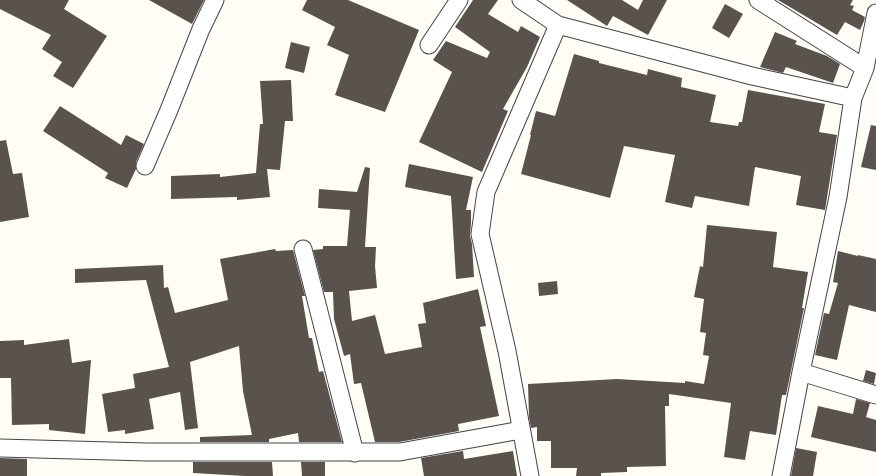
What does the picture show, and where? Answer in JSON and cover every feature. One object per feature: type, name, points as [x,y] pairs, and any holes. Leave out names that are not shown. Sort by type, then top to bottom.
[{"type":"street","points":[[144,166],[169,110],[214,0]]},
{"type":"street","points":[[429,45],[459,0]]},
{"type":"street","points":[[521,0],[558,25],[752,76],[854,98]]},
{"type":"street","points":[[758,0],[864,68]]},
{"type":"street","points":[[781,476],[801,372],[838,197],[854,98],[864,68],[876,13]]},
{"type":"street","points":[[530,476],[507,351],[480,234],[486,192],[558,25]]},
{"type":"street","points":[[303,249],[354,453]]},
{"type":"street","points":[[801,372],[876,395]]},
{"type":"street","points":[[0,448],[148,452],[400,452],[521,430]]},
{"type":"building","points":[[0,0],[69,0],[64,9],[107,36],[73,88],[53,76],[62,62],[42,49],[51,35],[0,9]]},
{"type":"building","points":[[149,0],[204,0],[192,24]]},
{"type":"building","points":[[307,0],[348,0],[419,30],[385,112],[335,95],[349,55],[327,45],[335,27],[302,10]]},
{"type":"building","points":[[473,0],[498,0],[488,14],[518,32],[521,26],[540,37],[527,67],[503,109],[508,111],[482,172],[419,142],[452,72],[433,60],[446,41],[487,58],[490,52],[455,27]]},
{"type":"building","points":[[567,0],[622,0],[638,10],[643,0],[667,0],[648,35],[613,16],[607,26]]},
{"type":"building","points":[[778,0],[853,0],[850,5],[854,6],[852,10],[865,17],[860,30],[845,22],[837,35]]},
{"type":"building","points":[[725,4],[743,14],[729,38],[712,28]]},
{"type":"building","points":[[775,32],[797,41],[795,44],[827,56],[840,64],[833,83],[786,67],[783,73],[760,67]]},
{"type":"building","points":[[291,42],[310,47],[304,73],[285,68]]},
{"type":"building","points":[[574,54],[599,61],[599,63],[647,75],[648,69],[682,78],[681,87],[716,95],[710,122],[738,126],[739,122],[742,122],[748,90],[825,104],[819,132],[837,135],[825,210],[796,205],[801,176],[755,167],[749,206],[695,196],[692,208],[665,202],[675,155],[624,146],[610,198],[521,174],[536,111],[555,116]]},
{"type":"building","points":[[291,80],[293,121],[285,121],[280,170],[267,169],[270,197],[237,200],[237,197],[171,199],[171,176],[220,174],[220,177],[256,173],[260,124],[263,124],[260,81]]},
{"type":"building","points":[[60,106],[121,145],[126,135],[144,144],[136,162],[136,169],[127,188],[105,178],[108,173],[43,131]]},
{"type":"building","points":[[871,125],[876,126],[876,170],[861,167]]},
{"type":"building","points":[[6,140],[13,174],[22,173],[29,217],[0,222],[0,141]]},
{"type":"building","points":[[409,164],[473,177],[466,210],[471,210],[470,236],[472,244],[474,277],[456,279],[451,196],[405,187]]},
{"type":"building","points":[[365,167],[370,168],[365,247],[376,247],[375,266],[377,288],[349,291],[352,321],[375,315],[385,354],[422,347],[418,324],[426,323],[423,303],[478,289],[486,326],[480,327],[499,416],[458,424],[459,431],[399,442],[375,442],[361,383],[354,384],[350,354],[344,356],[334,319],[333,292],[324,292],[313,250],[323,249],[323,246],[347,246],[350,210],[318,208],[319,189],[357,192]]},
{"type":"building","points":[[707,225],[777,232],[773,267],[808,272],[802,308],[804,308],[786,395],[782,395],[776,435],[750,431],[745,460],[724,457],[731,403],[669,394],[669,406],[665,406],[666,466],[627,467],[627,472],[601,473],[601,476],[576,476],[577,468],[551,468],[551,441],[537,441],[537,427],[531,428],[529,417],[528,384],[617,379],[685,383],[685,381],[704,384],[709,356],[703,355],[706,333],[700,332],[704,299],[694,297],[700,266],[703,267]]},
{"type":"building","points":[[275,249],[276,251],[293,250],[305,296],[302,296],[309,338],[312,338],[319,372],[323,371],[342,442],[299,442],[298,433],[269,439],[269,442],[200,442],[200,437],[252,435],[243,391],[239,346],[190,362],[198,428],[185,430],[180,392],[149,399],[154,429],[125,434],[125,430],[108,432],[102,394],[135,388],[133,374],[169,367],[146,280],[75,283],[75,269],[163,265],[164,288],[168,287],[175,313],[228,300],[220,259]]},
{"type":"building","points":[[838,251],[876,259],[876,312],[849,305],[837,360],[815,355],[824,313],[829,314],[838,283],[833,282]]},
{"type":"building","points":[[557,281],[558,294],[539,296],[538,283]]},
{"type":"building","points":[[69,339],[72,363],[91,360],[85,434],[49,430],[49,424],[12,425],[11,378],[0,378],[0,341],[24,340],[24,345]]},
{"type":"building","points":[[866,370],[876,373],[874,384],[863,381]]},
{"type":"building","points":[[856,399],[870,403],[866,417],[876,420],[876,452],[811,437],[818,406],[853,414]]},
{"type":"building","points":[[796,448],[817,452],[813,476],[791,476]]},
{"type":"building","points":[[463,451],[464,459],[513,451],[517,476],[424,476],[421,458]]},
{"type":"building","points":[[0,458],[27,459],[27,476],[0,476]]},
{"type":"building","points":[[193,462],[272,462],[273,476],[193,473]]},
{"type":"building","points":[[301,462],[325,462],[325,476],[302,476]]}]
